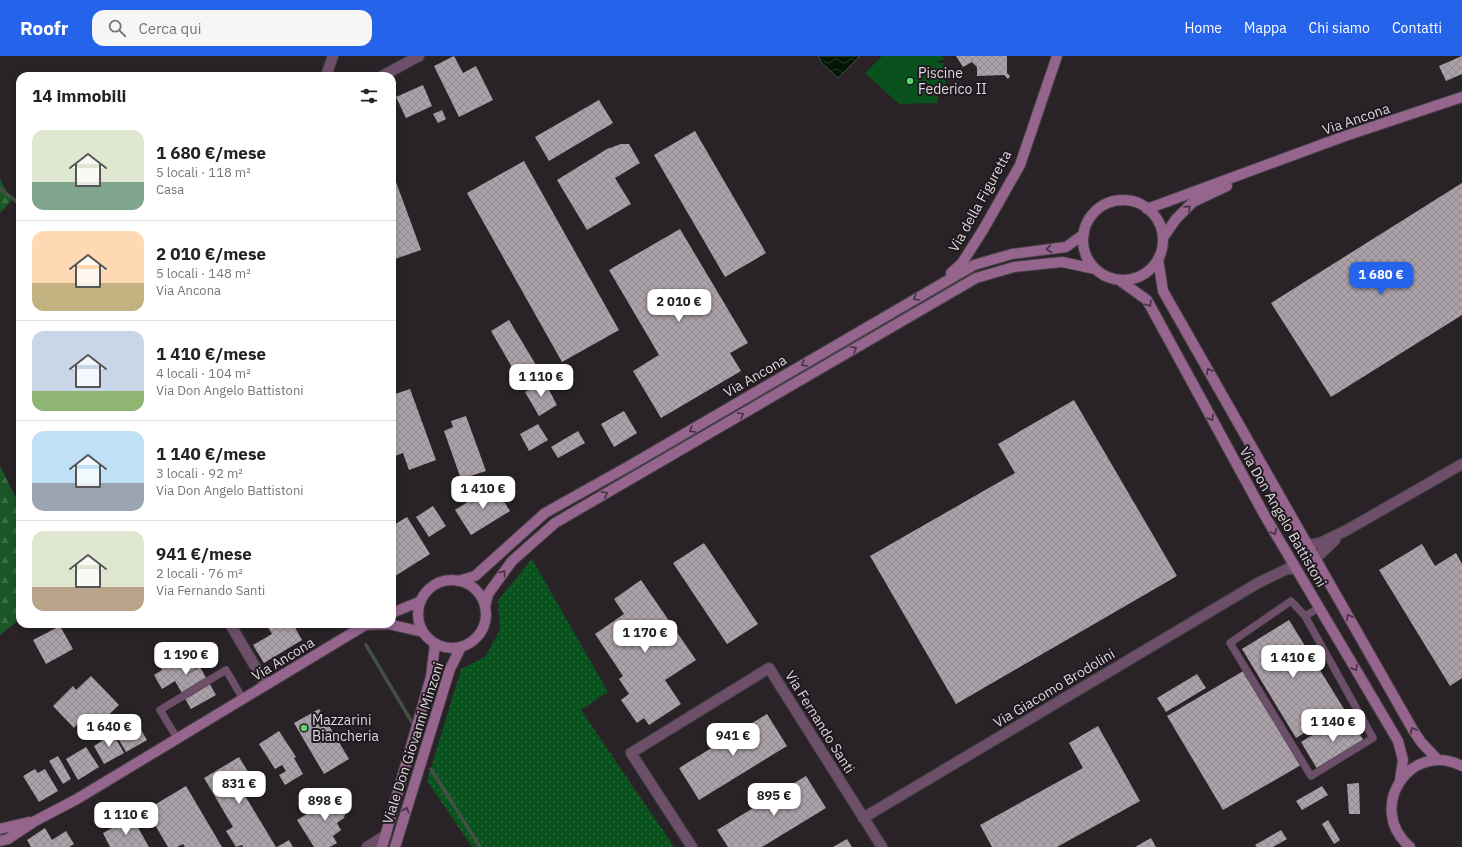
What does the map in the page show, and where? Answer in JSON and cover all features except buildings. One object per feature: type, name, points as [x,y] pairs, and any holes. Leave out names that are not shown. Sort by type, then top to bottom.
[{"type":"main road","name":"Via della Figuretta","points":[[940,284],[962,263],[983,230],[1020,165],[1057,56]]},
{"type":"main road","name":"Via Ancona","points":[[1147,208],[1345,136],[1462,97]]},
{"type":"main road","name":"Via Ancona","points":[[485,607],[488,594],[512,561],[555,523],[976,278],[1014,267],[1062,262],[1095,269],[1106,276],[1119,280],[1142,276],[1154,266],[1161,253],[1163,238],[1176,219],[1193,202],[1259,168]]},
{"type":"main road","points":[[1095,269],[1085,253],[1083,243],[1084,234],[1086,224],[1091,216],[1105,205],[1114,202],[1127,201],[1140,204],[1147,208],[1158,222],[1163,238]]},
{"type":"main road","name":"Via Ancona","points":[[458,581],[475,576],[545,513],[629,466],[974,265],[1012,254],[1066,247],[1084,234]]},
{"type":"main road","name":"Via Don Angelo Battistoni","points":[[1158,259],[1163,291],[1413,730],[1421,742],[1438,760]]},
{"type":"main road","name":"Via Don Angelo Battistoni","points":[[1119,280],[1147,300],[1288,556],[1398,741],[1403,760],[1400,780],[1393,794],[1391,809],[1393,824],[1399,842],[1410,847]]},
{"type":"main road","points":[[458,581],[473,587],[483,600],[485,607],[486,622],[479,635],[468,645],[452,649],[435,644],[428,639],[423,632],[418,617],[421,601],[430,589],[436,584],[443,582],[458,581]]},
{"type":"main road","points":[[396,611],[421,601]]},
{"type":"main road","name":"Via Ancona","points":[[396,626],[423,632]]},
{"type":"main road","name":"Via Ancona","points":[[3,841],[243,699],[359,628]]},
{"type":"main road","name":"Viale Don Giovanni Minzoni","points":[[382,847],[431,677],[435,644]]},
{"type":"main road","name":"Viale Don Giovanni Minzoni","points":[[394,847],[450,670],[461,647]]},
{"type":"main road","name":"Via Don Angelo Battistoni","points":[[1400,780],[1410,770],[1424,763],[1438,760],[1462,765]]},
{"type":"main road","points":[[0,829],[35,821]]},
{"type":"street","points":[[327,72],[333,56]]},
{"type":"street","points":[[389,72],[419,56]]},
{"type":"street","points":[[1308,545],[1320,543],[1347,530],[1462,464]]},
{"type":"street","points":[[1316,558],[1324,549],[1347,530]]},
{"type":"street","name":"Via Giacomo Brodolini","points":[[1258,583],[1283,563],[1288,556]]},
{"type":"street","name":"Via Giacomo Brodolini","points":[[863,818],[1258,583],[1287,569],[1296,569]]},
{"type":"street","points":[[232,628],[266,685]]},
{"type":"street","name":"Via Fernando Santi","points":[[692,847],[631,753],[769,668],[882,847]]},
{"type":"street","points":[[367,847],[386,835]]},
{"type":"lane","points":[[1291,601],[1305,616],[1373,738],[1311,776],[1230,643],[1291,601]]},
{"type":"lane","points":[[1305,616],[1319,608]]},
{"type":"lane","points":[[177,738],[160,710],[226,670],[243,699]]},
{"type":"green space","name":"Piscine Federico II","points":[[882,56],[943,56],[944,60],[940,60],[937,63],[944,63],[946,89],[938,89],[938,103],[899,104],[865,73]]},
{"type":"green space","points":[[0,179],[11,201],[0,213]]},
{"type":"green space","points":[[0,466],[16,498],[16,622],[0,635]]},
{"type":"green space","points":[[532,559],[608,692],[581,710],[674,847],[472,847],[427,781],[461,669],[485,657],[500,630],[498,600]]},
{"type":"water","points":[[818,56],[860,56],[838,78],[821,62]]},
{"type":"waterway","points":[[0,189],[16,201]]},
{"type":"waterway","points":[[366,645],[413,724]]},
{"type":"waterway","points":[[431,769],[480,847]]},
{"type":"place","name":"Piscine Federico II","points":[[910,81]]},
{"type":"place","name":"Mazzarini Biancheria","points":[[304,728]]}]
